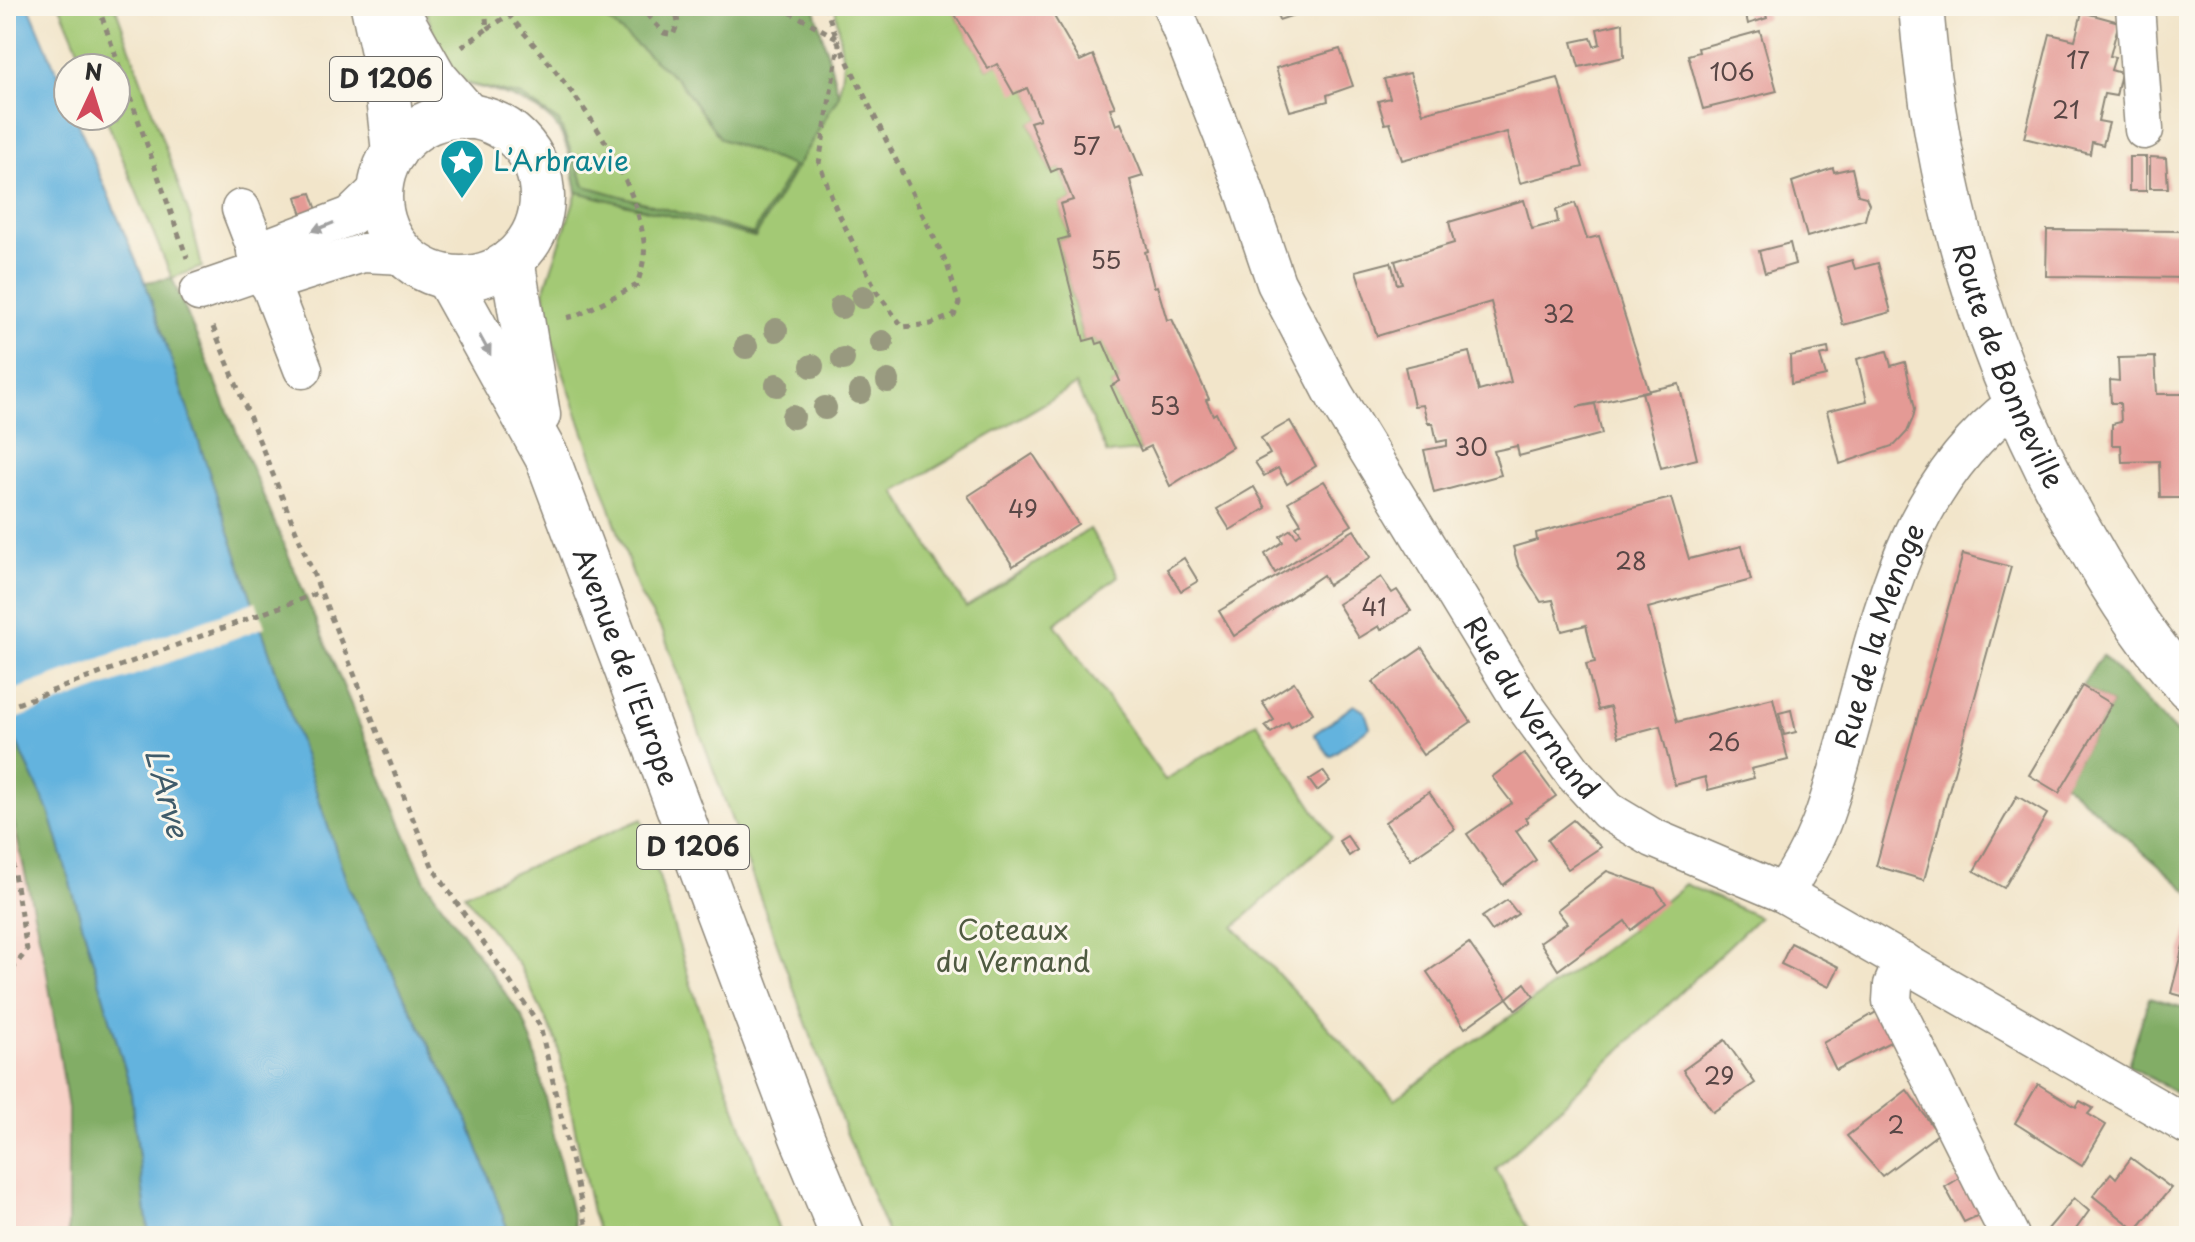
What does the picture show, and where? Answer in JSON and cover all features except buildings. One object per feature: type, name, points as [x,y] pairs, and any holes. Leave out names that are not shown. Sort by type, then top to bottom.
[{"type":"main road","name":"D 1206","points":[[373,6],[383,52],[387,169],[384,224],[405,255],[424,270],[447,277],[482,276],[512,260],[532,236],[541,206],[539,174],[524,147],[512,135],[484,120],[469,117],[427,124],[414,131],[387,169]]},
{"type":"main road","name":"D 1206","points":[[394,6],[435,78],[469,117]]},
{"type":"main road","name":"Route de Bonneville","points":[[1921,6],[1930,96],[1956,230],[1975,300],[2016,403],[2055,487],[2101,568],[2189,688]]},
{"type":"main road","name":"Avenue de l'Europe","points":[[512,260],[547,457]]},
{"type":"main road","name":"Avenue de l'Europe","points":[[447,277],[547,457],[802,1137],[843,1236]]},
{"type":"street","name":"Rue du Vernand","points":[[1172,6],[1244,189],[1276,283],[1335,396],[1519,698],[1575,775],[1608,811],[1653,838],[1783,893],[1903,961],[1954,994],[2189,1126]]},
{"type":"street","points":[[2135,6],[2144,130]]},
{"type":"street","points":[[199,292],[263,268],[351,216],[387,169]]},
{"type":"street","points":[[241,209],[303,369]]},
{"type":"street","points":[[263,268],[363,253],[405,255]]},
{"type":"street","name":"Rue de la Menoge","points":[[1783,893],[1811,853],[1822,829],[1889,591],[1909,536],[1961,454],[1989,423],[2016,403]]},
{"type":"street","points":[[1903,961],[1893,985],[1892,1001],[2010,1236]]},
{"type":"path","points":[[98,6],[199,292],[318,593],[433,868],[540,1026],[589,1236]]},
{"type":"path","points":[[485,6],[487,29],[509,15]]},
{"type":"path","points":[[510,6],[509,15],[567,84],[598,129],[633,205],[645,243],[644,264],[637,285],[578,315],[522,330]]},
{"type":"path","points":[[639,6],[664,33],[673,35],[678,23],[675,6]]},
{"type":"path","points":[[779,6],[838,41]]},
{"type":"path","points":[[825,6],[838,41],[947,264],[959,303],[954,315],[931,324],[903,327],[878,294],[835,206],[819,163],[838,41]]},
{"type":"path","points":[[6,708],[318,593]]},
{"type":"path","points":[[6,827],[27,950],[6,978]]},
{"type":"shaded area","points":[[6,807],[13,819],[46,967],[68,1108],[68,1236],[6,1236]]},
{"type":"green space","points":[[60,6],[115,6],[131,52],[79,52]]},
{"type":"green space","points":[[424,6],[599,6],[604,17],[678,80],[721,139],[793,166],[753,234],[585,186],[559,122],[521,96],[467,84],[444,61]]},
{"type":"green space","points":[[599,6],[814,6],[839,95],[755,237],[577,192],[566,146],[553,122],[524,103],[467,84],[521,96],[559,122],[585,186],[753,234],[793,166],[721,139],[678,80],[604,17]]},
{"type":"green space","name":"Coteaux du Vernand","points":[[835,6],[955,6],[952,9],[988,69],[997,64],[1027,88],[1040,119],[1030,123],[1051,172],[1060,168],[1073,200],[1060,204],[1069,237],[1058,240],[1083,340],[1095,338],[1097,344],[1103,342],[1120,381],[1111,386],[1141,451],[1107,454],[1076,385],[895,491],[966,607],[1090,529],[1118,576],[1055,624],[1165,780],[1257,722],[1332,837],[1234,927],[1395,1099],[1631,930],[1685,884],[1759,917],[1496,1169],[1532,1236],[889,1236],[846,1132],[663,632],[640,595],[552,340],[544,291],[577,192],[755,237],[839,95],[843,63]]},
{"type":"green space","points":[[132,54],[191,220],[202,267],[172,278],[112,132],[132,132]]},
{"type":"green space","points":[[172,278],[425,881],[523,1018],[533,1045],[577,1236],[510,1236],[469,1123],[348,886],[145,282]]},
{"type":"green space","points":[[2102,655],[2189,746],[2189,892],[2064,783],[2112,704],[2082,686]]},
{"type":"green space","points":[[6,719],[49,811],[130,1086],[149,1236],[68,1236],[68,1108],[46,967],[13,819],[6,807]]},
{"type":"green space","points":[[642,819],[690,982],[781,1236],[600,1236],[592,1212],[557,1042],[520,967],[464,894]]},
{"type":"green space","points":[[2149,998],[2189,1009],[2189,1100],[2128,1065]]},
{"type":"water","name":"L'Arve","points":[[6,6],[29,6],[52,61],[52,132],[82,132],[145,282],[348,886],[469,1123],[510,1236],[149,1236],[130,1086],[49,811],[6,719]]},
{"type":"water","points":[[1354,705],[1365,712],[1370,727],[1330,756],[1314,734]]},
{"type":"pier","points":[[256,601],[265,627],[6,723],[6,693]]},
{"type":"place","name":"L’Arbravie","points":[[462,200]]}]
